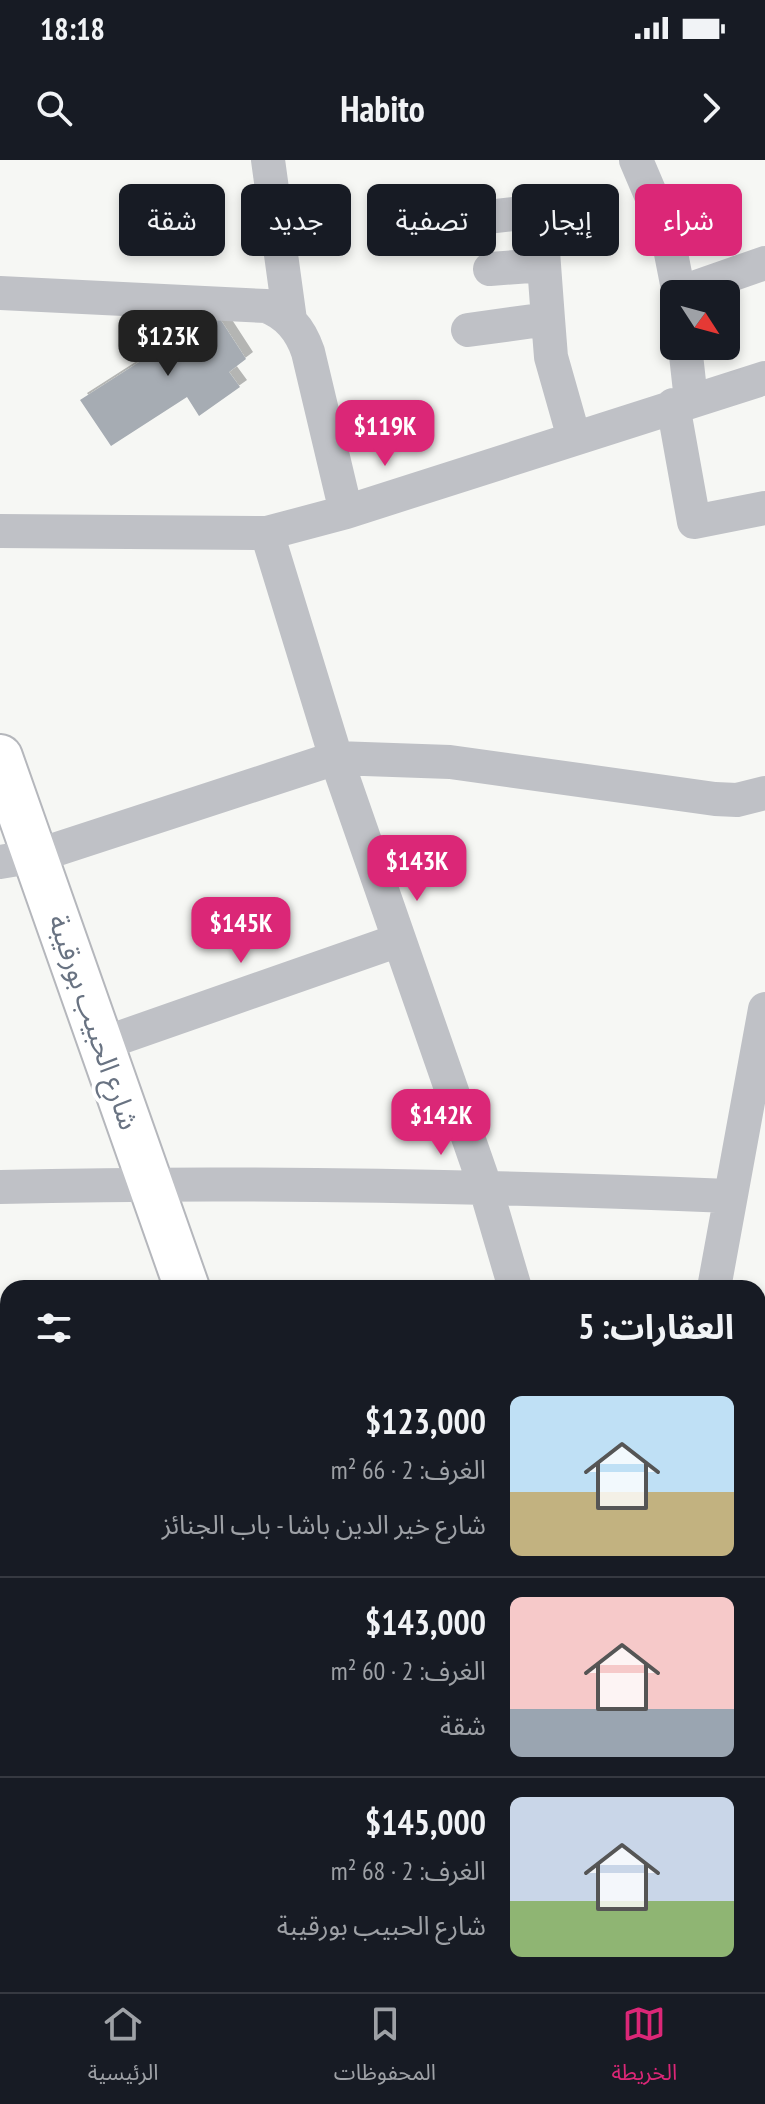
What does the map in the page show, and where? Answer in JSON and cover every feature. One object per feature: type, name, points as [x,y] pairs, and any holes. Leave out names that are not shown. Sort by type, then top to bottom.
[{"type":"main road","name":"شارع الحبيب بورقيبة","points":[[0,757],[18,859],[102,1044],[184,1280]]},
{"type":"street","points":[[268,160],[290,320]]},
{"type":"street","points":[[636,160],[667,233],[676,280]]},
{"type":"street","points":[[496,216],[540,211],[551,357],[574,438]]},
{"type":"street","points":[[718,280],[765,263]]},
{"type":"street","points":[[490,269],[544,265]]},
{"type":"street","points":[[0,293],[266,306],[290,320],[308,352],[346,512]]},
{"type":"street","points":[[468,330],[548,319]]},
{"type":"street","points":[[684,360],[682,403],[694,522],[765,508]]},
{"type":"street","points":[[0,531],[267,533],[346,512],[765,378]]},
{"type":"street","points":[[267,533],[336,758],[485,1186],[513,1280]]},
{"type":"street","points":[[18,859],[336,758],[450,762],[695,798],[737,800],[765,793]]},
{"type":"street","points":[[102,1044],[399,940]]},
{"type":"street","points":[[715,1280],[765,1009]]},
{"type":"street","points":[[0,1187],[151,1183],[485,1186],[729,1196]]},
{"type":"building","points":[[185,311],[201,331],[220,319],[246,359],[229,372],[240,387],[199,416],[187,397],[111,446],[80,400],[158,350],[149,335]]}]
